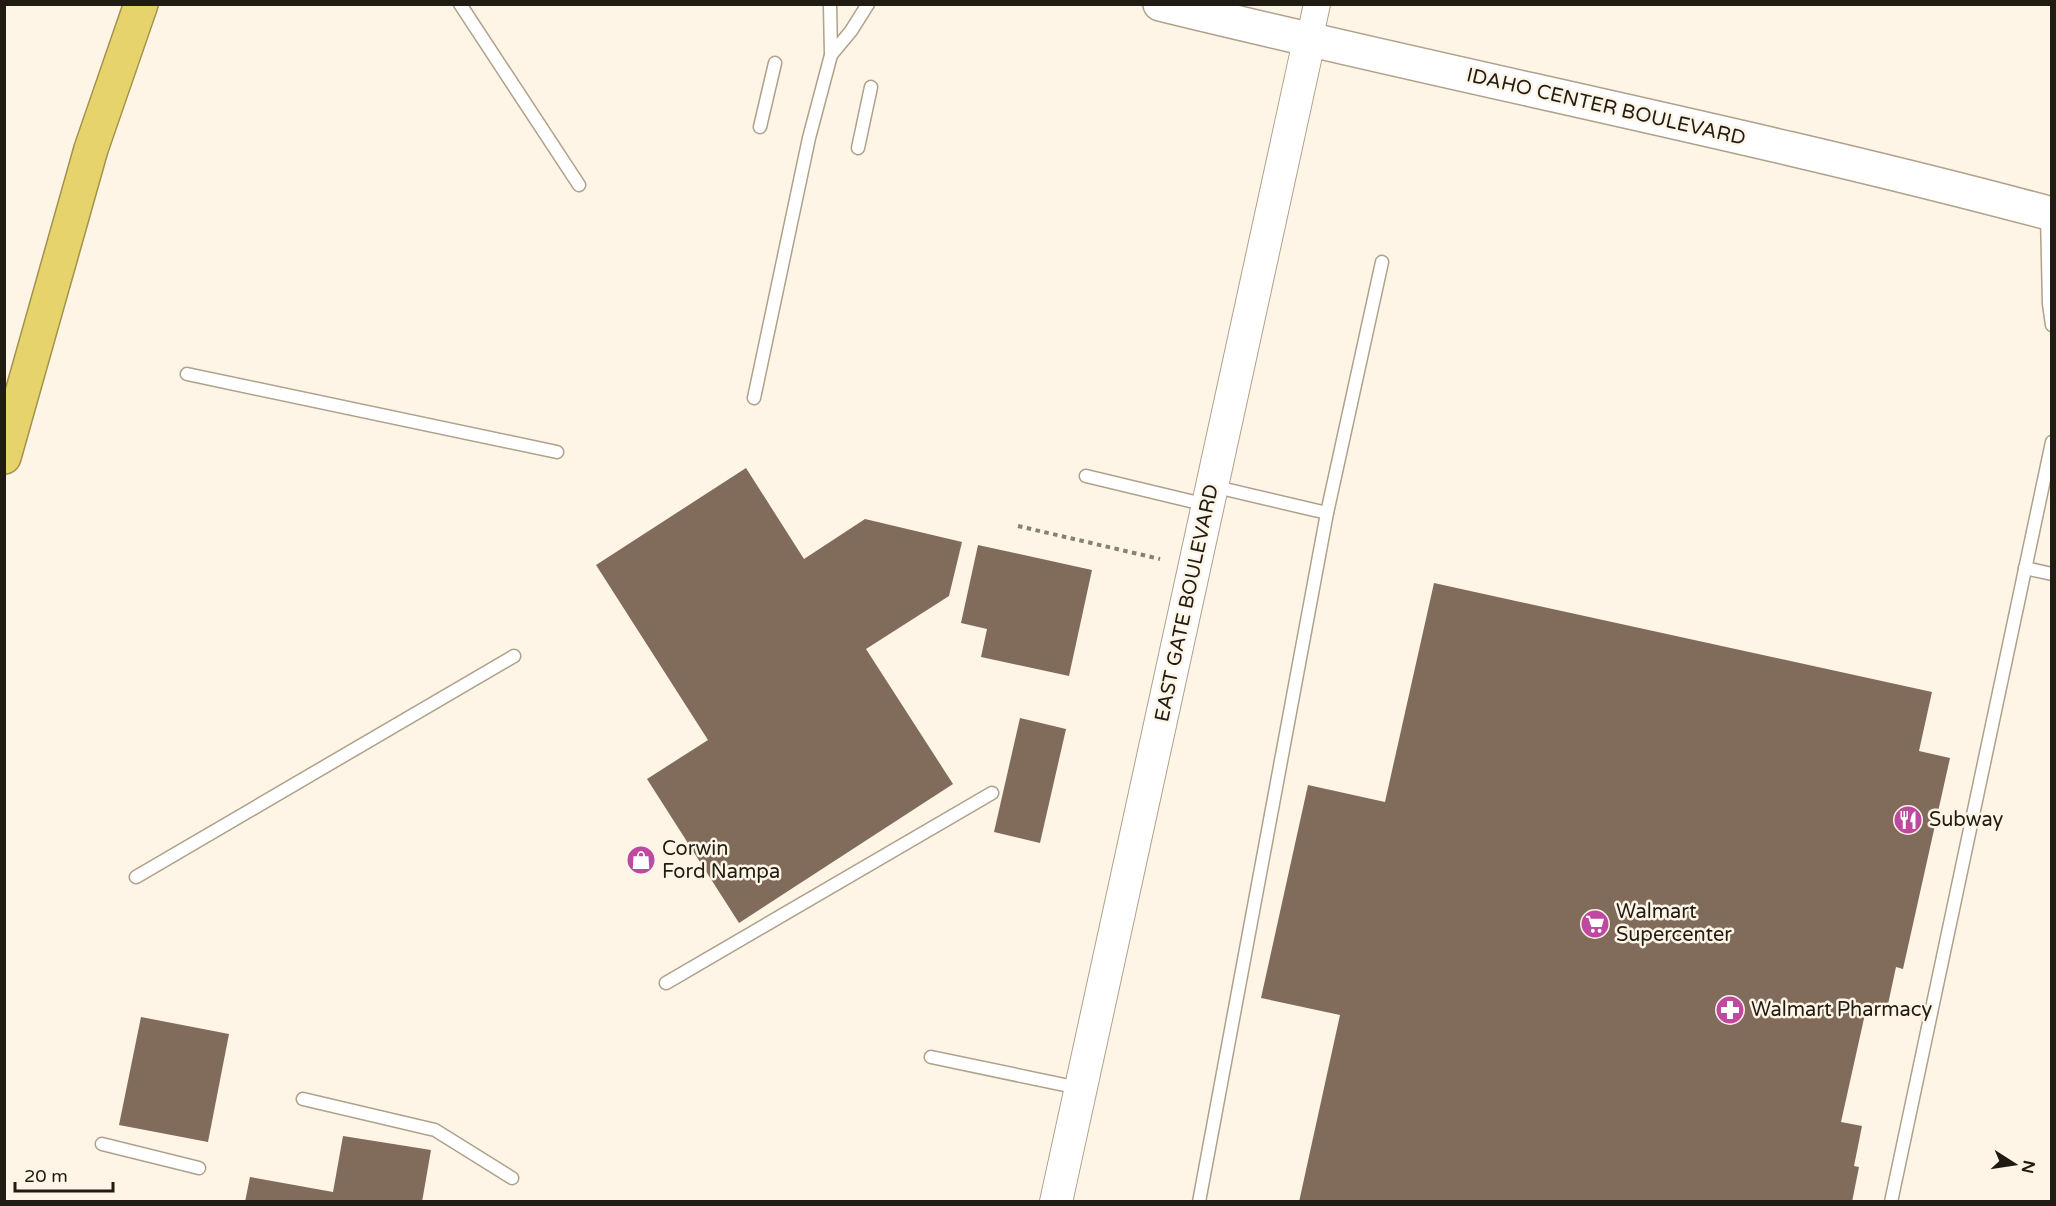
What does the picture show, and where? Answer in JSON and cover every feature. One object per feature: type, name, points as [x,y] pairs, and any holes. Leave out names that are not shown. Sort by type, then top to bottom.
[{"type":"highway","points":[[4,457],[91,149],[141,4]]},
{"type":"main road","name":"IDAHO CENTER BOULEVARD","points":[[1160,4],[1309,41],[1464,74],[1898,175],[2049,213]]},
{"type":"street","name":"EAST GATE BOULEVARD","points":[[1056,1202],[1317,4]]},
{"type":"lane","points":[[460,4],[579,185]]},
{"type":"lane","points":[[754,398],[809,138],[831,55],[830,4]]},
{"type":"lane","points":[[831,55],[851,31],[868,4]]},
{"type":"lane","points":[[760,127],[775,63]]},
{"type":"lane","points":[[858,148],[871,87]]},
{"type":"lane","points":[[2049,213],[2049,304],[2052,325]]},
{"type":"lane","points":[[1199,1202],[1328,513],[1382,262]]},
{"type":"lane","points":[[187,374],[557,452]]},
{"type":"lane","points":[[1891,1202],[2052,442]]},
{"type":"lane","points":[[1086,476],[1328,513]]},
{"type":"lane","points":[[2025,568],[2052,574]]},
{"type":"lane","points":[[136,877],[514,656]]},
{"type":"lane","points":[[666,982],[992,793]]},
{"type":"lane","points":[[931,1057],[1081,1088]]},
{"type":"lane","points":[[303,1100],[435,1130],[512,1178]]},
{"type":"lane","points":[[102,1144],[199,1168]]},
{"type":"path","points":[[1018,526],[1160,559]]},
{"type":"building","points":[[746,468],[804,559],[865,519],[962,542],[949,596],[866,649],[953,784],[739,923],[647,779],[708,740],[596,565]]},
{"type":"building","points":[[978,545],[1092,570],[1069,676],[981,657],[987,629],[961,623]]},
{"type":"building","name":"Walmart Supercenter","points":[[1434,583],[1932,692],[1919,751],[1950,758],[1903,969],[1896,967],[1887,1009],[1867,1005],[1841,1122],[1862,1126],[1854,1166],[1859,1167],[1852,1202],[1299,1202],[1340,1015],[1261,998],[1308,785],[1385,802]]},
{"type":"building","points":[[1020,718],[1066,729],[1040,843],[994,832]]},
{"type":"building","points":[[141,1017],[229,1034],[208,1142],[119,1125]]},
{"type":"building","points":[[343,1136],[431,1150],[422,1202],[245,1202],[250,1177],[333,1192]]},
{"type":"place","name":"Subway","points":[[1908,820]]},
{"type":"place","name":"Corwin Ford Nampa","points":[[641,860]]},
{"type":"place","name":"Walmart Supercenter","points":[[1595,924]]},
{"type":"place","name":"Walmart Pharmacy","points":[[1730,1010]]}]
